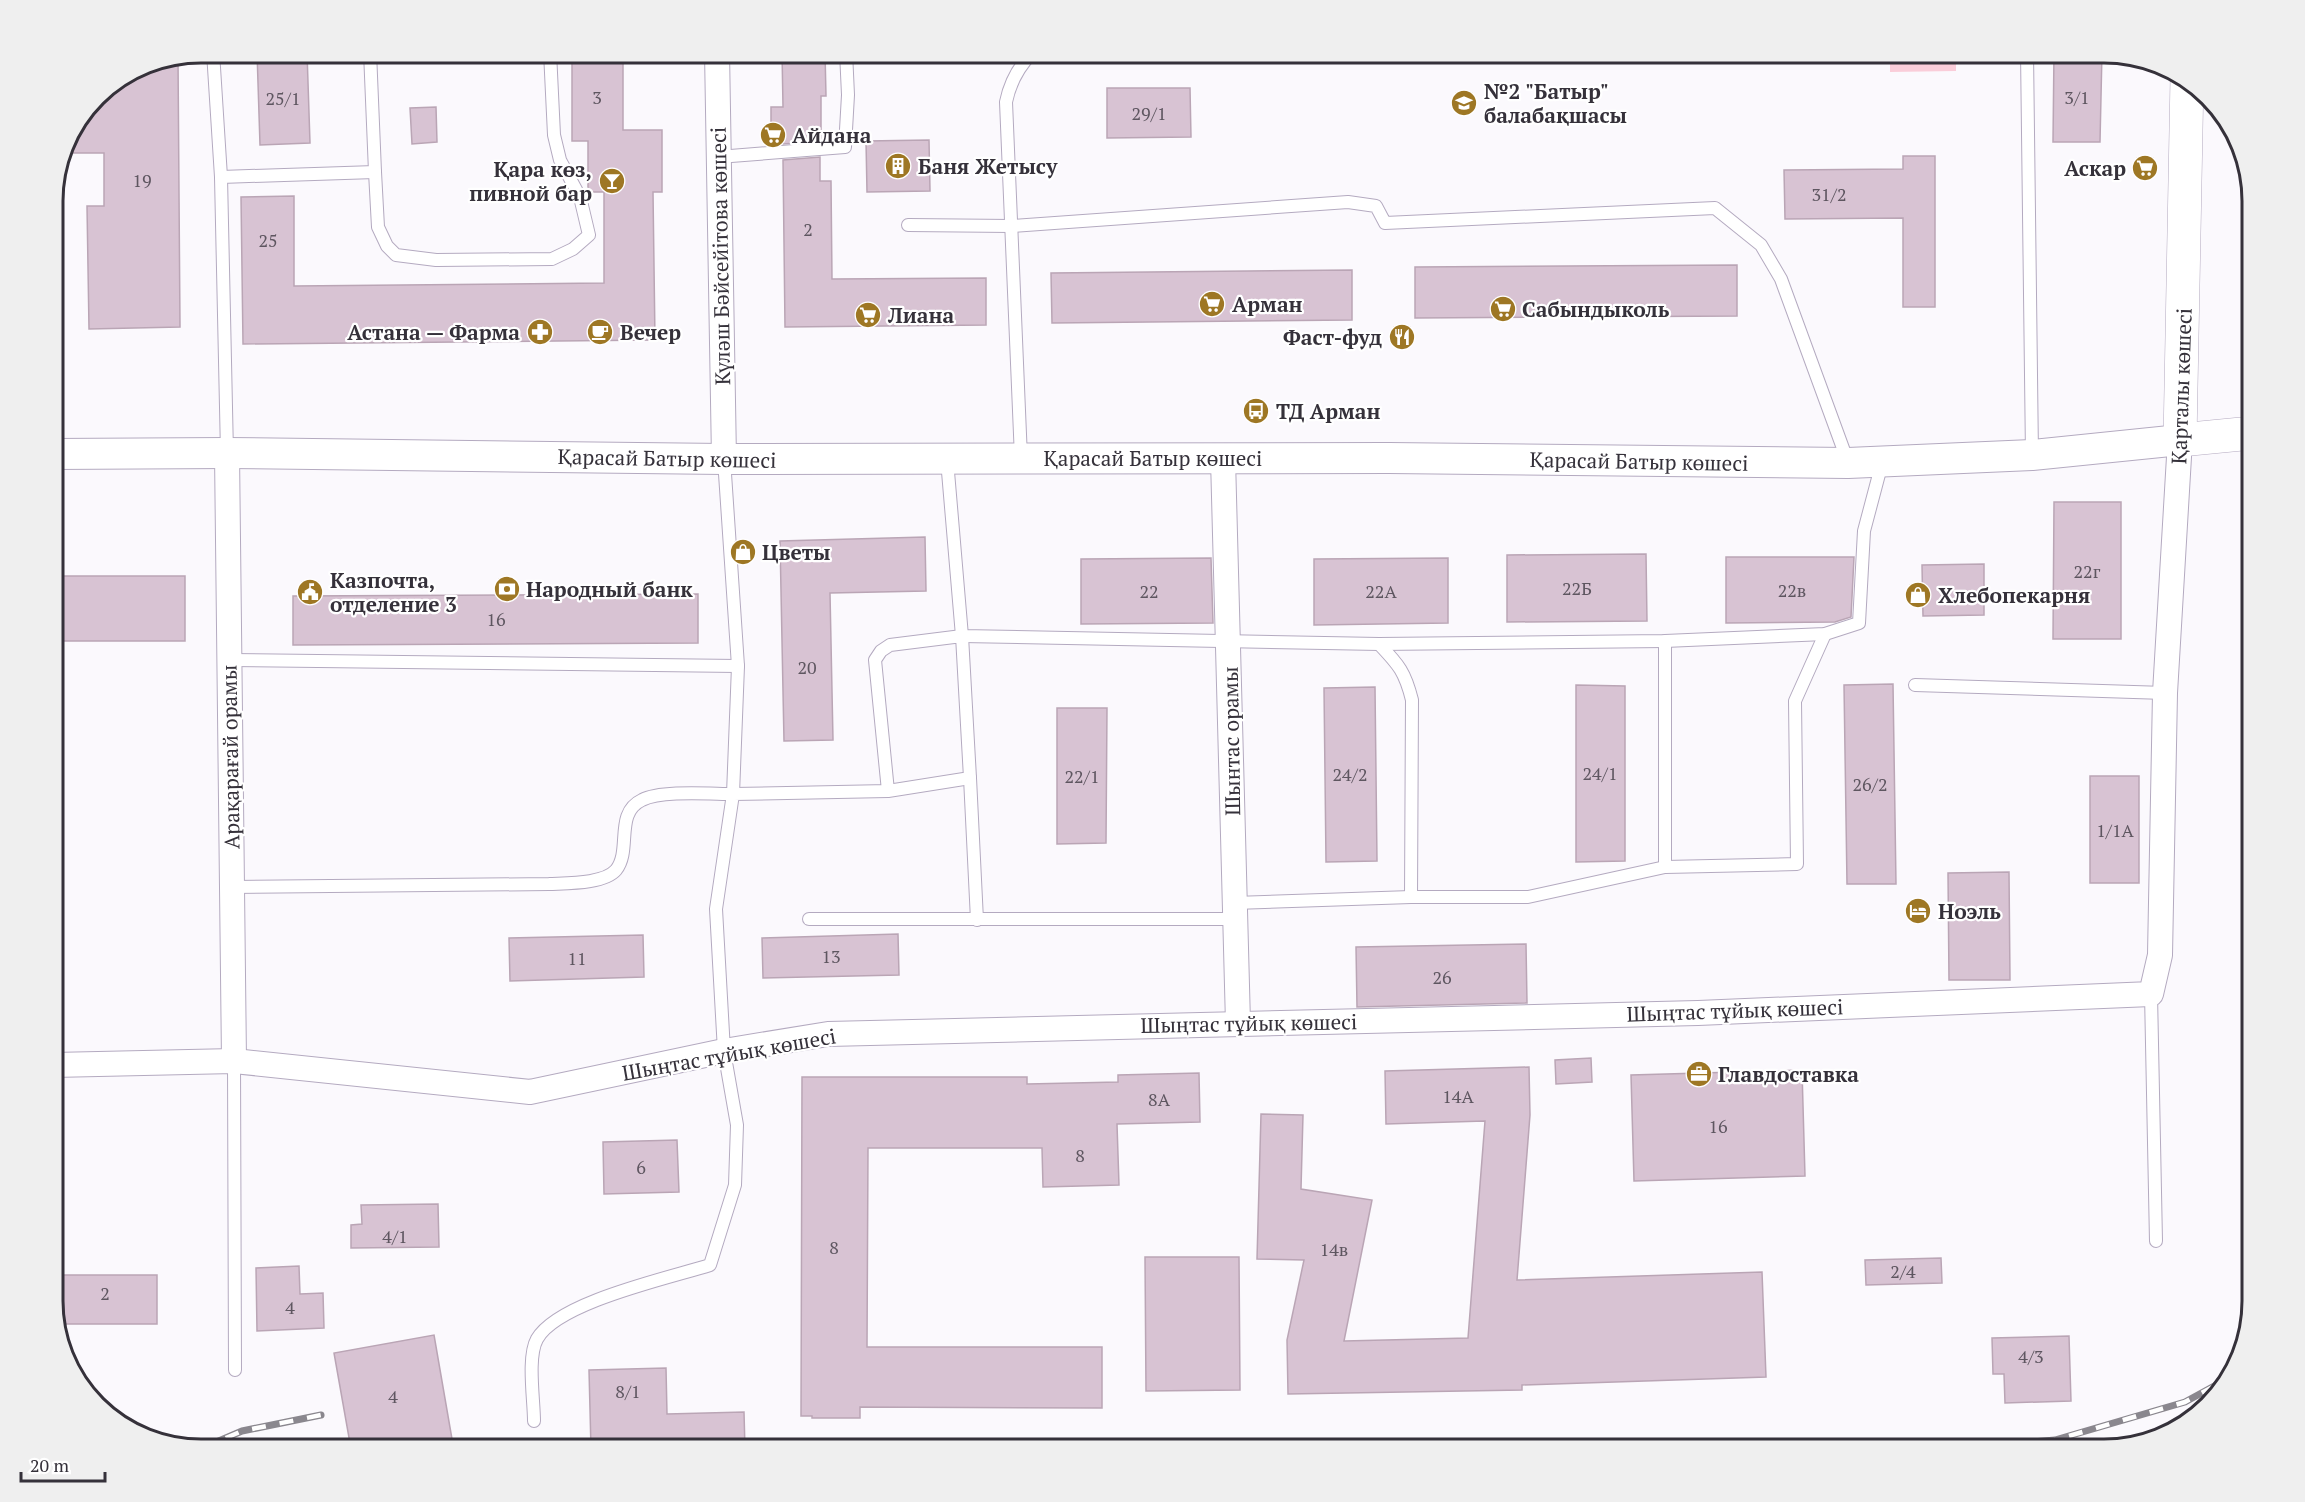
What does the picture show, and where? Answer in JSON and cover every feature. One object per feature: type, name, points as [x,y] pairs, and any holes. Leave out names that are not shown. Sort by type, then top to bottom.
[{"type":"main road","name":"Қарталы көшесі","points":[[2180,440],[2187,91]]},
{"type":"main road","name":"Қарасай Батыр көшесі","points":[[2180,440],[2242,434]]},
{"type":"street","name":"Күләш Бәйсейітова көшесі","points":[[717,63],[724,459]]},
{"type":"street","name":"Қарасай Батыр көшесі","points":[[63,454],[226,453],[947,460],[1389,458],[1848,463],[2032,455],[2180,440]]},
{"type":"street","name":"Қарталы көшесі","points":[[2165,693],[2180,440]]},
{"type":"street","name":"Арақарағай орамы","points":[[226,453],[234,1061]]},
{"type":"street","name":"Шынтас орамы","points":[[1223,459],[1238,1023]]},
{"type":"street","points":[[2151,993],[2160,955],[2165,693]]},
{"type":"street","name":"Шыңтас тұйық көшесі","points":[[63,1065],[234,1061],[530,1092],[724,1051],[828,1034],[1698,1012],[2151,993]]},
{"type":"lane","points":[[214,63],[221,177],[226,453]]},
{"type":"lane","points":[[370,63],[378,227],[387,246],[396,255],[436,260],[552,259],[573,249],[589,235],[580,198],[560,160],[554,135],[551,63]]},
{"type":"lane","points":[[718,157],[845,147],[848,95],[847,63]]},
{"type":"lane","points":[[1021,458],[1006,102],[1010,82],[1023,63]]},
{"type":"lane","points":[[2027,63],[2032,455]]},
{"type":"lane","points":[[221,177],[375,172]]},
{"type":"lane","points":[[908,225],[1011,226],[1348,202],[1376,206],[1385,223],[1715,208],[1761,245],[1781,279],[1848,463]]},
{"type":"lane","points":[[534,1421],[532,1354],[538,1338],[554,1321],[567,1312],[710,1265],[735,1185],[737,1125],[724,1051],[716,909],[734,794],[738,666],[724,459]]},
{"type":"lane","points":[[947,460],[962,636],[977,920]]},
{"type":"lane","points":[[888,791],[874,660],[890,645],[962,636],[1379,644],[1665,641],[1825,634],[1859,623],[1864,531],[1882,462]]},
{"type":"lane","points":[[809,919],[977,920],[1235,911],[1411,897],[1528,897],[1665,867],[1797,864],[1795,701],[1825,634]]},
{"type":"lane","points":[[1665,641],[1665,867]]},
{"type":"lane","points":[[1379,644],[1397,662],[1406,676],[1412,700],[1411,897]]},
{"type":"lane","points":[[229,660],[738,666]]},
{"type":"lane","points":[[1915,685],[2165,693]]},
{"type":"lane","points":[[231,887],[580,882],[602,878],[615,871],[622,857],[623,834],[629,811],[641,800],[657,795],[888,791],[970,778]]},
{"type":"lane","points":[[2151,993],[2156,1241]]},
{"type":"lane","points":[[234,1061],[235,1370]]},
{"type":"shaded area","points":[[1890,63],[1956,63],[1956,71],[1890,72]]},
{"type":"building","points":[[257,63],[307,63],[310,143],[260,145]]},
{"type":"building","points":[[572,63],[623,63],[623,130],[662,130],[662,192],[653,192],[655,340],[243,344],[241,197],[294,196],[294,286],[604,283],[604,192],[588,192],[588,141],[572,141]]},
{"type":"building","points":[[782,63],[825,63],[826,96],[821,96],[821,141],[783,144],[783,141],[771,141],[771,107],[783,107]]},
{"type":"building","points":[[2054,63],[2102,63],[2100,142],[2053,142]]},
{"type":"building","points":[[178,65],[180,327],[89,329],[87,206],[104,206],[104,153],[72,153],[91,117],[110,97],[132,81],[156,70]]},
{"type":"building","points":[[1107,88],[1190,88],[1191,137],[1107,138]]},
{"type":"building","points":[[436,107],[437,142],[412,144],[410,108]]},
{"type":"building","name":"Баня Жетысу","points":[[929,140],[930,191],[867,192],[866,141]]},
{"type":"building","points":[[1903,156],[1935,156],[1935,307],[1903,307],[1903,218],[1785,219],[1784,170],[1903,169]]},
{"type":"building","points":[[820,157],[820,181],[831,181],[832,279],[986,278],[986,325],[785,327],[783,160]]},
{"type":"building","points":[[1737,265],[1737,316],[1415,318],[1415,267]]},
{"type":"building","points":[[1352,270],[1352,320],[1052,323],[1051,273]]},
{"type":"building","points":[[2054,502],[2121,502],[2121,639],[2053,639]]},
{"type":"building","points":[[925,537],[926,591],[830,593],[833,740],[784,741],[780,541]]},
{"type":"building","points":[[1646,554],[1647,621],[1507,622],[1507,555]]},
{"type":"building","points":[[1726,557],[1854,557],[1851,617],[1835,622],[1726,623]]},
{"type":"building","points":[[1211,558],[1213,623],[1081,624],[1081,559]]},
{"type":"building","points":[[1448,558],[1448,623],[1314,625],[1314,559]]},
{"type":"building","points":[[1984,564],[1984,615],[1923,616],[1922,565]]},
{"type":"building","points":[[63,576],[185,576],[185,641],[63,641]]},
{"type":"building","points":[[698,594],[698,643],[293,645],[293,596]]},
{"type":"building","points":[[1893,684],[1896,884],[1847,884],[1844,685]]},
{"type":"building","points":[[1576,685],[1625,686],[1625,861],[1576,862]]},
{"type":"building","points":[[1375,687],[1377,861],[1326,862],[1324,688]]},
{"type":"building","points":[[1057,708],[1107,708],[1106,843],[1057,844]]},
{"type":"building","points":[[2090,776],[2139,776],[2139,883],[2090,883]]},
{"type":"building","points":[[2009,872],[2010,980],[1949,980],[1948,873]]},
{"type":"building","points":[[898,934],[899,975],[763,978],[762,938]]},
{"type":"building","points":[[643,935],[644,977],[510,981],[509,938]]},
{"type":"building","points":[[1526,944],[1527,1003],[1357,1007],[1356,947]]},
{"type":"building","points":[[1591,1058],[1592,1082],[1556,1084],[1555,1060]]},
{"type":"building","points":[[1529,1067],[1530,1115],[1517,1280],[1762,1272],[1766,1377],[1522,1385],[1522,1390],[1288,1394],[1287,1340],[1304,1260],[1257,1259],[1261,1114],[1303,1115],[1301,1189],[1372,1200],[1344,1341],[1468,1338],[1485,1121],[1386,1124],[1385,1071]]},
{"type":"building","points":[[1802,1070],[1805,1176],[1634,1181],[1631,1075]]},
{"type":"building","points":[[1199,1073],[1200,1122],[1117,1124],[1119,1185],[1043,1187],[1042,1148],[868,1148],[867,1347],[1102,1347],[1102,1408],[860,1407],[860,1418],[801,1416],[802,1077],[1027,1077],[1027,1084],[1118,1082],[1118,1075]]},
{"type":"building","points":[[677,1140],[679,1192],[604,1194],[603,1142]]},
{"type":"building","points":[[438,1204],[439,1247],[351,1248],[351,1225],[362,1224],[361,1205]]},
{"type":"building","points":[[1145,1257],[1239,1257],[1240,1390],[1146,1391]]},
{"type":"building","points":[[1941,1258],[1942,1283],[1866,1285],[1865,1260]]},
{"type":"building","points":[[299,1266],[300,1294],[323,1293],[324,1328],[257,1331],[256,1268]]},
{"type":"building","points":[[63,1275],[157,1275],[157,1324],[65,1324]]},
{"type":"building","points":[[434,1335],[452,1439],[349,1439],[334,1353]]},
{"type":"building","points":[[2069,1336],[2071,1401],[2005,1403],[2004,1374],[1993,1374],[1992,1338]]},
{"type":"building","points":[[666,1368],[667,1414],[744,1412],[745,1439],[591,1439],[589,1370]]},
{"type":"railway","points":[[2058,1439],[2185,1402],[2212,1388]]},
{"type":"railway","points":[[223,1439],[242,1431],[321,1415]]},
{"type":"place","name":"№2 \"Батыр\" балабақшасы","points":[[1464,103]]},
{"type":"place","name":"Айдана","points":[[773,135]]},
{"type":"place","name":"Баня Жетысу","points":[[898,166]]},
{"type":"place","name":"Аскар","points":[[2145,168]]},
{"type":"place","name":"Қара көз, пивной бар","points":[[612,181]]},
{"type":"place","name":"Арман","points":[[1212,304]]},
{"type":"place","name":"Сабындыколь","points":[[1503,309]]},
{"type":"place","name":"Лиана","points":[[868,315]]},
{"type":"place","name":"Астана — Фарма","points":[[540,332]]},
{"type":"place","name":"Вечер","points":[[600,332]]},
{"type":"place","name":"Фаст-фуд","points":[[1402,337]]},
{"type":"place","name":"ТД Арман","points":[[1256,411]]},
{"type":"place","name":"Цветы","points":[[743,552]]},
{"type":"place","name":"Народный банк","points":[[507,589]]},
{"type":"place","name":"Казпочта, отделение 3","points":[[310,592]]},
{"type":"place","name":"Хлебопекарня","points":[[1918,595]]},
{"type":"place","name":"Ноэль","points":[[1918,911]]},
{"type":"place","name":"Главдоставка","points":[[1699,1074]]}]
